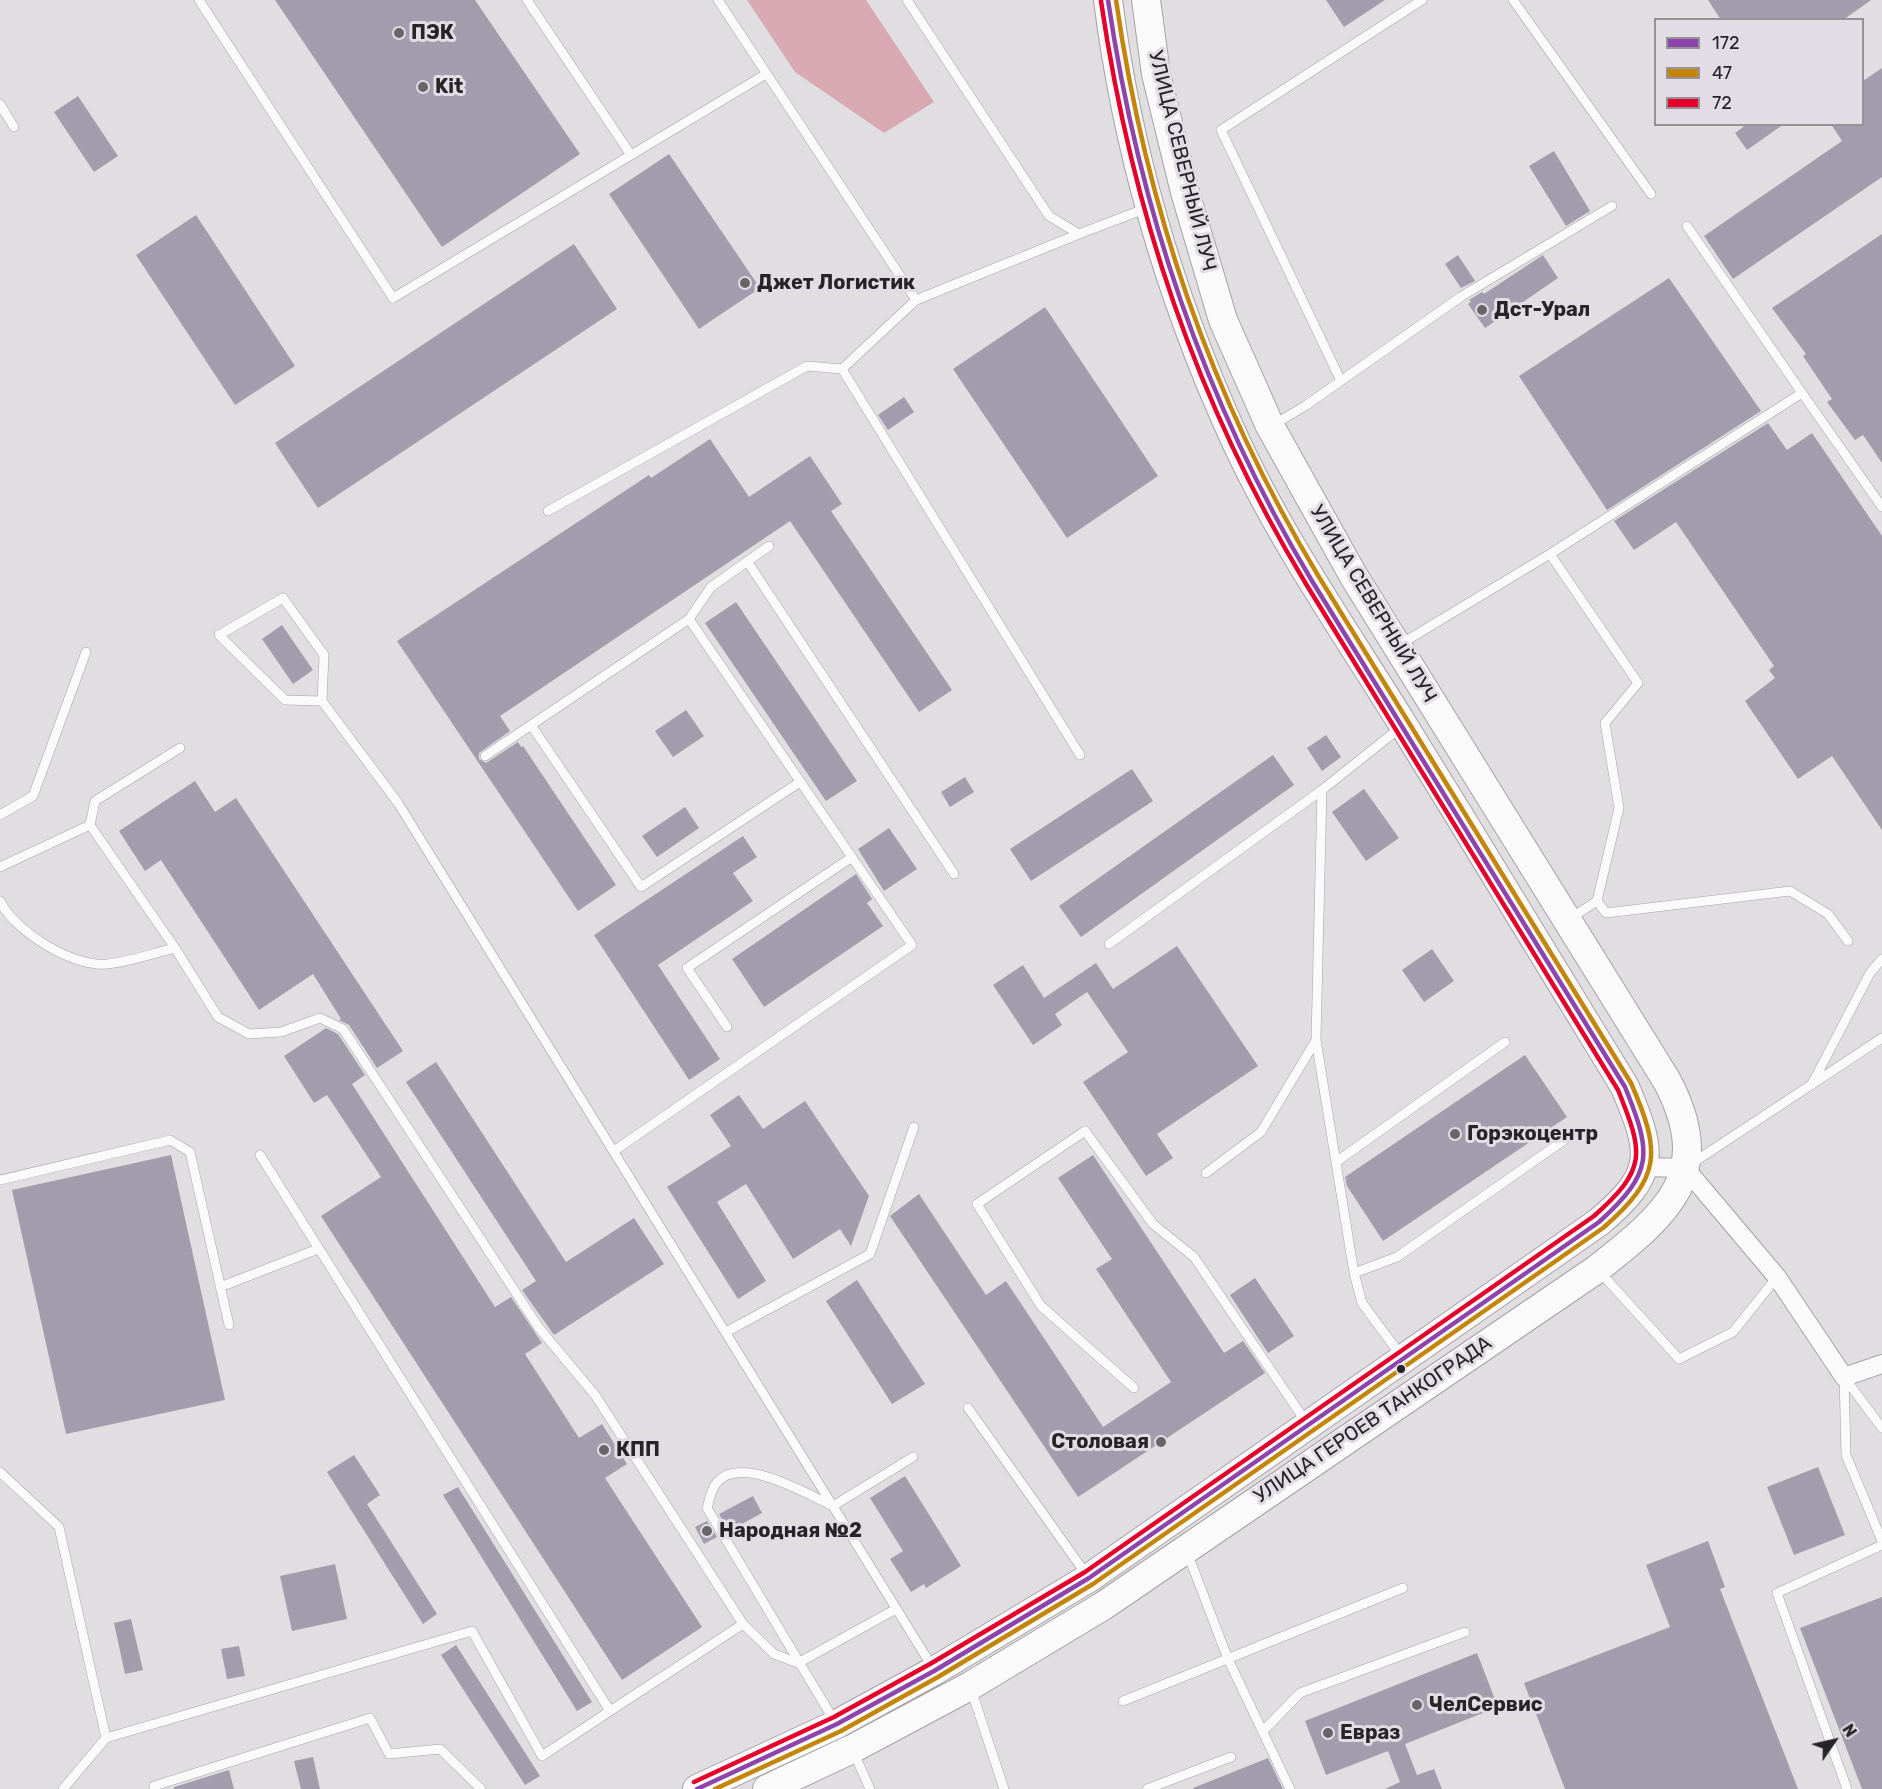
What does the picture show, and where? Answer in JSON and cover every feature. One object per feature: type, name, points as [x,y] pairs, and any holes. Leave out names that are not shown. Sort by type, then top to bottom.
[{"type":"main road","name":"УЛИЦА СЕВЕРНЫЙ ЛУЧ","points":[[1108,0],[1116,63],[1150,207],[1173,284],[1233,435],[1278,521],[1625,1087],[1644,1132],[1645,1167]]},
{"type":"main road","name":"УЛИЦА СЕВЕРНЫЙ ЛУЧ","points":[[1146,0],[1156,74],[1185,192],[1223,320],[1270,426],[1323,524],[1681,1109],[1687,1132],[1686,1168]]},
{"type":"main road","name":"УЛИЦА ГЕРОЕВ ТАНКОГРАДА","points":[[697,1789],[837,1724],[934,1671],[1089,1578],[1599,1222],[1624,1200],[1645,1167]]},
{"type":"main road","name":"УЛИЦА ГЕРОЕВ ТАНКОГРАДА","points":[[767,1789],[852,1749],[970,1686],[1103,1606],[1597,1269],[1642,1234],[1673,1200],[1686,1168]]},
{"type":"street","points":[[1645,1167],[1686,1168],[1777,1277],[1844,1377],[1882,1364]]},
{"type":"lane","points":[[199,0],[393,298],[766,74]]},
{"type":"lane","points":[[528,0],[631,155]]},
{"type":"lane","points":[[718,0],[916,300]]},
{"type":"lane","points":[[907,0],[1049,216],[1079,234]]},
{"type":"lane","points":[[1341,381],[1221,130],[1422,0]]},
{"type":"lane","points":[[1513,0],[1651,194]]},
{"type":"lane","points":[[0,104],[14,127]]},
{"type":"lane","points":[[1270,426],[1341,381],[1462,296],[1612,206]]},
{"type":"lane","points":[[548,511],[807,366],[842,369],[916,300],[1150,207]]},
{"type":"lane","points":[[1687,226],[1882,507]]},
{"type":"lane","points":[[842,369],[1080,755]]},
{"type":"lane","points":[[1397,646],[1550,554],[1802,393]]},
{"type":"lane","points":[[485,756],[689,619],[711,587],[769,546]]},
{"type":"lane","points":[[1550,554],[1638,683],[1605,723],[1619,808],[1597,900],[1566,921]]},
{"type":"lane","points":[[747,561],[954,874]]},
{"type":"lane","points":[[322,701],[285,699],[219,635],[283,598],[324,655],[322,701],[398,802],[934,1671]]},
{"type":"lane","points":[[614,1151],[912,945],[689,619]]},
{"type":"lane","points":[[0,815],[33,796],[86,652]]},
{"type":"lane","points":[[1109,944],[1322,790],[1403,725]]},
{"type":"lane","points":[[531,726],[640,887],[800,782]]},
{"type":"lane","points":[[180,748],[95,801],[90,825],[175,948],[218,1017],[249,1034],[281,1032],[320,1018],[343,1029],[539,1328],[596,1395],[743,1624],[774,1654],[798,1663],[896,1610]]},
{"type":"lane","points":[[1322,790],[1316,1040],[1354,1273],[1362,1303],[1403,1359]]},
{"type":"lane","points":[[0,867],[90,825]]},
{"type":"lane","points":[[727,1027],[687,968],[852,857]]},
{"type":"lane","points":[[1597,900],[1606,913],[1790,891],[1828,914],[1848,941]]},
{"type":"lane","points":[[0,902],[34,939],[68,958],[106,965],[175,948]]},
{"type":"lane","points":[[1811,1086],[1859,993],[1882,959]]},
{"type":"lane","points":[[1686,1168],[1882,1038]]},
{"type":"lane","points":[[1206,1173],[1260,1132],[1316,1040]]},
{"type":"lane","points":[[1336,1162],[1505,1042]]},
{"type":"lane","points":[[726,1332],[870,1254],[914,1127]]},
{"type":"lane","points":[[1134,1388],[1041,1306],[977,1204],[1085,1131],[1153,1224],[1194,1257],[1308,1425]]},
{"type":"lane","points":[[1354,1273],[1397,1257],[1567,1138]]},
{"type":"lane","points":[[0,1180],[170,1140],[190,1152],[229,1325]]},
{"type":"lane","points":[[260,1155],[610,1711]]},
{"type":"lane","points":[[220,1287],[318,1248]]},
{"type":"lane","points":[[1597,1269],[1679,1359],[1733,1332],[1777,1277]]},
{"type":"lane","points":[[1844,1377],[1882,1428]]},
{"type":"lane","points":[[1844,1377],[1846,1455],[1882,1540]]},
{"type":"lane","points":[[968,1408],[1089,1578]]},
{"type":"lane","points":[[833,1506],[913,1457]]},
{"type":"lane","points":[[0,1472],[59,1527],[106,1738]]},
{"type":"lane","points":[[833,1506],[760,1473],[736,1472],[716,1484],[707,1508],[798,1663],[837,1724]]},
{"type":"lane","points":[[1848,1789],[1777,1593],[1882,1545]]},
{"type":"lane","points":[[1185,1548],[1228,1659],[1290,1789]]},
{"type":"lane","points":[[1123,1701],[1403,1588]]},
{"type":"lane","points":[[63,1789],[106,1738],[472,1631],[542,1756],[743,1624]]},
{"type":"lane","points":[[1263,1731],[1300,1693],[1465,1632]]},
{"type":"lane","points":[[970,1686],[1004,1789]]},
{"type":"lane","points":[[154,1789],[154,1786],[370,1718],[389,1754],[440,1749],[481,1789]]},
{"type":"lane","points":[[852,1749],[870,1789]]},
{"type":"lane","points":[[1147,1789],[1231,1757]]},
{"type":"shaded area","points":[[747,0],[866,0],[934,102],[884,133],[795,72]]},
{"type":"building","points":[[275,0],[475,0],[580,154],[442,247]]},
{"type":"building","points":[[1326,0],[1385,0],[1344,27]]},
{"type":"building","points":[[1708,0],[1871,0],[1846,18],[1720,18]]},
{"type":"building","points":[[1882,68],[1882,177],[1733,279],[1704,236],[1842,141],[1832,126],[1864,126],[1864,80]]},
{"type":"building","points":[[78,96],[118,156],[94,172],[54,112]]},
{"type":"building","points":[[1744,126],[1781,126],[1747,150],[1735,133]]},
{"type":"building","points":[[1554,151],[1590,211],[1566,226],[1529,166]]},
{"type":"building","points":[[669,154],[760,288],[699,329],[609,194]]},
{"type":"building","points":[[196,215],[295,366],[235,405],[136,255]]},
{"type":"building","points":[[1882,234],[1882,463],[1863,435],[1855,440],[1827,402],[1832,399],[1803,356],[1806,354],[1772,308]]},
{"type":"building","points":[[574,244],[617,309],[318,508],[275,443]]},
{"type":"building","points":[[1458,255],[1475,281],[1461,288],[1445,264]]},
{"type":"building","points":[[1543,255],[1558,278],[1485,328],[1468,304],[1471,302],[1469,300],[1482,292],[1484,294]]},
{"type":"building","points":[[1669,278],[1761,411],[1607,510],[1519,376]]},
{"type":"building","points":[[1045,307],[1158,476],[1067,538],[953,369]]},
{"type":"building","points":[[904,397],[914,412],[888,430],[878,415]]},
{"type":"building","points":[[1768,423],[1787,450],[1812,433],[1882,536],[1882,830],[1832,756],[1798,779],[1745,701],[1775,678],[1769,670],[1774,666],[1676,522],[1634,550],[1614,521]]},
{"type":"building","points":[[710,439],[749,497],[810,456],[842,504],[831,511],[952,690],[919,712],[790,521],[500,716],[510,731],[479,753],[479,759],[486,763],[518,742],[521,747],[523,746],[616,885],[578,911],[397,641],[649,475],[651,478]]},
{"type":"building","points":[[736,602],[857,781],[826,801],[705,623]]},
{"type":"building","points":[[282,625],[313,670],[293,684],[262,639]]},
{"type":"building","points":[[686,710],[704,736],[673,757],[655,731]]},
{"type":"building","points":[[1326,735],[1341,757],[1322,771],[1307,748]]},
{"type":"building","points":[[1273,755],[1294,785],[1081,937],[1059,906]]},
{"type":"building","points":[[1132,769],[1153,801],[1031,881],[1010,849]]},
{"type":"building","points":[[965,777],[974,792],[950,807],[941,792]]},
{"type":"building","points":[[195,781],[215,812],[236,798],[403,1051],[377,1068],[349,1025],[339,1020],[341,1019],[313,974],[259,1010],[161,860],[145,871],[119,831]]},
{"type":"building","points":[[1364,789],[1399,838],[1366,861],[1332,812]]},
{"type":"building","points":[[685,807],[699,828],[657,857],[642,836]]},
{"type":"building","points":[[889,828],[917,869],[884,891],[858,849]]},
{"type":"building","points":[[743,836],[757,857],[733,873],[753,901],[658,965],[720,1059],[689,1080],[594,935]]},
{"type":"building","points":[[856,874],[872,899],[867,903],[883,926],[764,1007],[732,959]]},
{"type":"building","points":[[1177,946],[1258,1066],[1157,1134],[1173,1158],[1146,1176],[1083,1082],[1128,1052],[1087,992],[1055,1014],[1062,1025],[1033,1045],[993,985],[1023,965],[1044,998],[1096,963],[1113,989]]},
{"type":"building","points":[[1432,949],[1454,981],[1424,1002],[1402,970]]},
{"type":"building","points":[[326,1028],[338,1034],[365,1075],[352,1084],[495,1307],[511,1297],[542,1343],[525,1354],[579,1438],[602,1424],[627,1464],[605,1478],[702,1627],[622,1680],[321,1216],[381,1177],[327,1095],[314,1103],[284,1056]]},
{"type":"building","points":[[1525,1055],[1567,1117],[1383,1241],[1347,1186],[1345,1177]]},
{"type":"building","points":[[436,1062],[566,1262],[634,1218],[664,1264],[554,1335],[522,1290],[536,1281],[406,1082]]},
{"type":"building","points":[[739,1095],[763,1129],[805,1101],[869,1196],[851,1246],[840,1229],[793,1259],[746,1184],[717,1202],[766,1281],[738,1299],[667,1187],[731,1146],[710,1115]]},
{"type":"building","points":[[171,1155],[225,1400],[66,1434],[12,1190]]},
{"type":"building","points":[[1093,1155],[1224,1353],[1243,1341],[1265,1373],[1078,1497],[890,1216],[919,1194],[986,1295],[1006,1281],[1103,1427],[1171,1382],[1096,1269],[1112,1259],[1058,1178]]},
{"type":"building","points":[[1255,1278],[1294,1336],[1268,1353],[1230,1295]]},
{"type":"building","points":[[857,1280],[925,1384],[892,1404],[826,1301]]},
{"type":"building","points":[[354,1455],[380,1495],[367,1504],[437,1614],[423,1624],[327,1472]]},
{"type":"building","points":[[1818,1467],[1845,1535],[1794,1555],[1767,1487]]},
{"type":"building","points":[[905,1476],[961,1566],[926,1588],[924,1584],[911,1592],[890,1559],[903,1551],[870,1498]]},
{"type":"building","points":[[458,1487],[592,1702],[577,1711],[443,1495]]},
{"type":"building","points":[[753,1496],[762,1513],[729,1531],[719,1514]]},
{"type":"building","points":[[707,1521],[717,1537],[704,1544],[695,1527]]},
{"type":"building","points":[[1708,1541],[1725,1587],[1720,1589],[1798,1789],[1565,1789],[1524,1683],[1670,1627],[1646,1565]]},
{"type":"building","points":[[335,1564],[347,1619],[292,1631],[280,1576]]},
{"type":"building","points":[[1882,1597],[1882,1789],[1862,1789],[1800,1628]]},
{"type":"building","points":[[131,1619],[143,1670],[125,1674],[114,1623]]},
{"type":"building","points":[[456,1645],[540,1776],[525,1785],[441,1655]]},
{"type":"building","points":[[239,1646],[245,1676],[227,1679],[221,1649]]},
{"type":"building","points":[[1477,1653],[1498,1707],[1405,1744],[1417,1775],[1434,1769],[1442,1789],[1385,1789],[1400,1782],[1388,1751],[1326,1775],[1305,1721]]},
{"type":"building","points":[[313,1757],[320,1789],[301,1789],[294,1761]]},
{"type":"building","points":[[1268,1758],[1283,1789],[1193,1789],[1193,1788]]},
{"type":"building","points":[[229,1770],[234,1789],[174,1789],[174,1787]]},
{"type":"transit line","name":"172","points":[[697,1789],[837,1724],[934,1671],[1089,1578],[1599,1222],[1630,1189],[1639,1175],[1643,1161],[1640,1129],[1625,1087],[1312,581],[1238,443],[1181,301],[1157,228],[1121,78],[1108,0]]},
{"type":"transit line","name":"47","points":[[715,1789],[841,1731],[938,1677],[1093,1584],[1603,1228],[1636,1194],[1646,1178],[1650,1162],[1651,1146],[1648,1128],[1631,1083],[1319,577],[1280,509],[1246,440],[1215,370],[1188,299],[1165,226],[1145,152],[1116,0]]},
{"type":"transit line","name":"72","points":[[694,1782],[834,1717],[930,1664],[1085,1572],[1594,1216],[1624,1185],[1632,1172],[1636,1159],[1633,1130],[1618,1090],[1306,584],[1232,446],[1201,375],[1150,230],[1114,79],[1101,1]]},
{"type":"place","name":"ПЭК","points":[[399,33]]},
{"type":"place","name":"Kit","points":[[423,87]]},
{"type":"place","name":"Джет Логистик","points":[[745,283]]},
{"type":"place","name":"Дст-Урал","points":[[1482,310]]},
{"type":"place","name":"Горэкоцентр","points":[[1455,1134]]},
{"type":"place","name":"Столовая","points":[[1161,1442]]},
{"type":"place","name":"КПП","points":[[604,1450]]},
{"type":"place","name":"Народная №2","points":[[707,1531]]},
{"type":"place","name":"ЧелСервис","points":[[1417,1705]]},
{"type":"place","name":"Евраз","points":[[1328,1733]]}]
